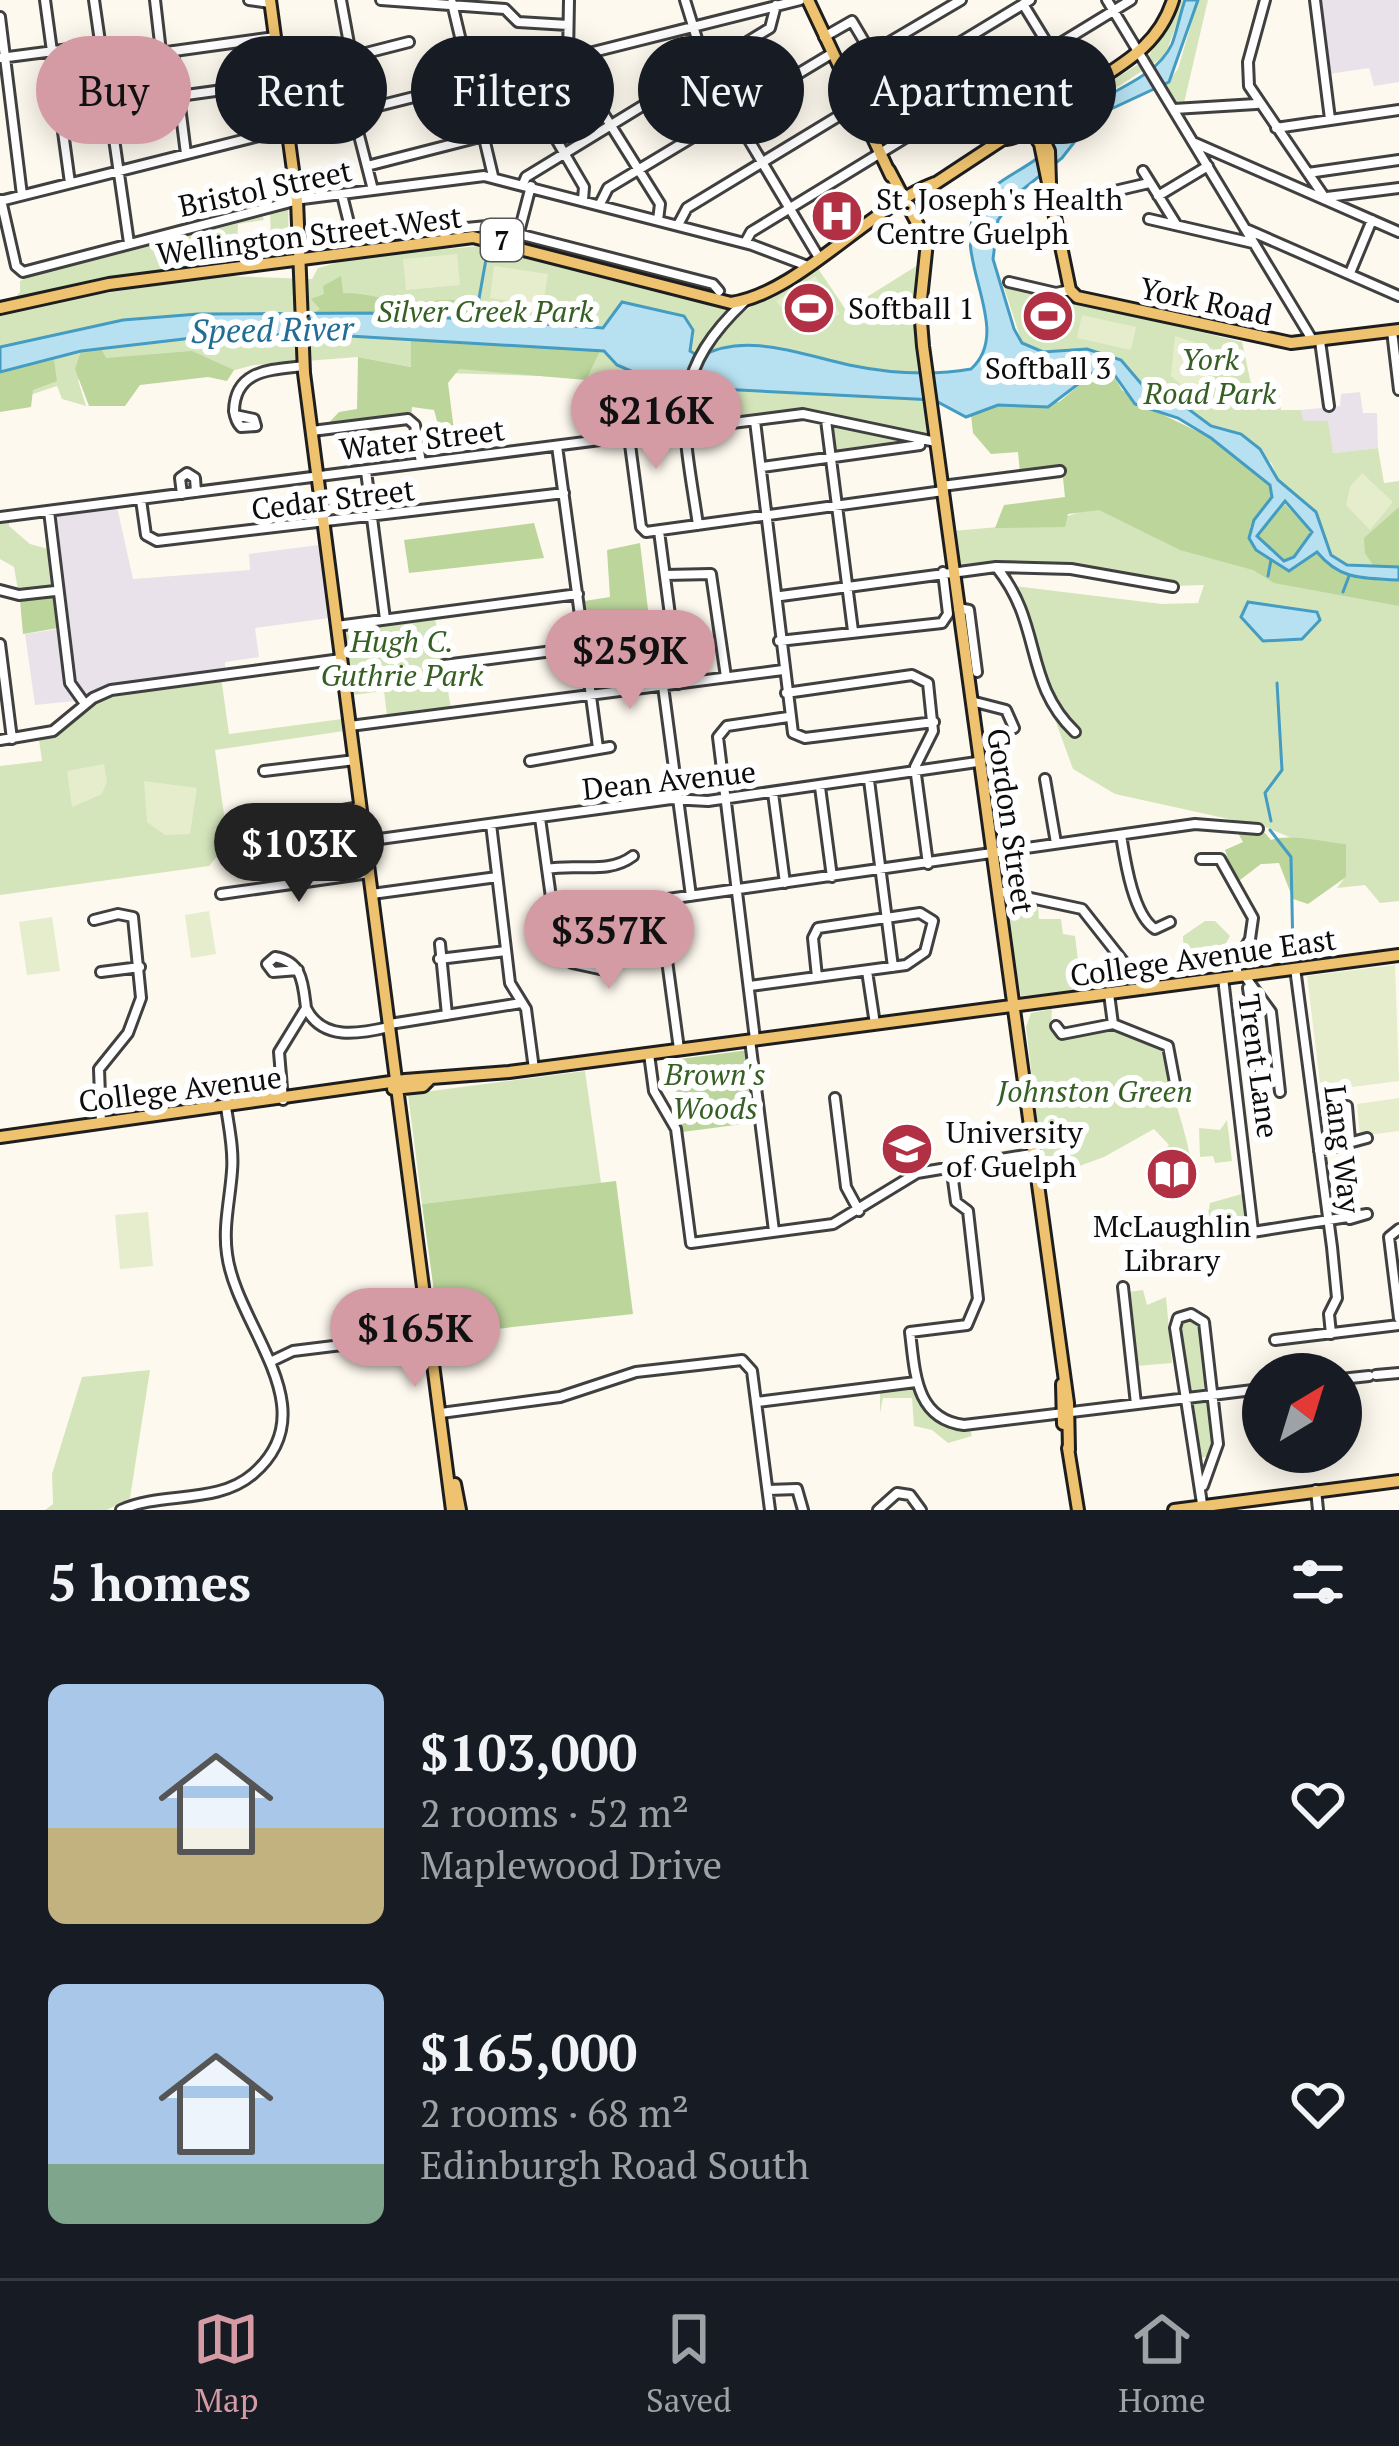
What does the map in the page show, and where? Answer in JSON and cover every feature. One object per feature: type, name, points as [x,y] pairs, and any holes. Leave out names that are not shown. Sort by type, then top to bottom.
[{"type":"main road","name":"Gordon Street","points":[[804,0],[828,48]]},
{"type":"main road","points":[[1116,69],[1139,53],[1159,28],[1169,0]]},
{"type":"main road","points":[[270,1],[275,36]]},
{"type":"main road","points":[[290,144],[304,366],[317,476],[456,1510]]},
{"type":"main road","name":"Gordon Street","points":[[876,144],[926,238],[920,308],[930,442],[943,489],[948,571],[958,608],[1015,1008],[1069,1450],[1081,1510]]},
{"type":"main road","points":[[745,301],[998,144]]},
{"type":"main road","points":[[1042,144],[1070,290]]},
{"type":"main road","name":"Wellington Street West","points":[[0,308],[63,292],[454,237],[489,238],[709,301],[745,301]]},
{"type":"main road","points":[[298,239],[320,256],[301,279]]},
{"type":"main road","points":[[298,239],[267,263],[301,279]]},
{"type":"main road","name":"York Road","points":[[1070,290],[1082,299],[1252,336],[1317,342],[1395,330]]},
{"type":"main road","name":"College Avenue East","points":[[679,1049],[1223,978],[1243,980],[1294,968],[1399,955]]},
{"type":"main road","name":"College Avenue","points":[[0,1137],[679,1049]]},
{"type":"main road","points":[[1174,1510],[1399,1481]]},
{"type":"street","points":[[45,0],[50,36]]},
{"type":"street","points":[[94,0],[99,36]]},
{"type":"street","points":[[155,0],[159,36]]},
{"type":"street","points":[[249,0],[270,1]]},
{"type":"street","points":[[341,0],[346,36]]},
{"type":"street","points":[[381,0],[505,9],[522,22],[568,25]]},
{"type":"street","points":[[568,36],[569,0]]},
{"type":"street","points":[[685,0],[693,36]]},
{"type":"street","points":[[614,46],[804,0]]},
{"type":"street","points":[[1107,0],[1317,342],[1329,406]]},
{"type":"street","points":[[1070,36],[1131,0]]},
{"type":"street","points":[[1265,0],[1247,66],[1257,104],[1325,198]]},
{"type":"street","points":[[1315,0],[1330,119]]},
{"type":"street","points":[[900,36],[959,1]]},
{"type":"street","points":[[452,2],[460,36]]},
{"type":"street","points":[[970,36],[1026,2],[1044,36]]},
{"type":"street","points":[[757,36],[770,28],[776,5]]},
{"type":"street","points":[[0,17],[22,195]]},
{"type":"street","points":[[823,37],[852,21],[861,36]]},
{"type":"street","points":[[387,48],[409,42]]},
{"type":"street","points":[[3,58],[36,53]]},
{"type":"street","points":[[1174,109],[1257,104]]},
{"type":"street","points":[[1275,128],[1399,110]]},
{"type":"street","points":[[678,225],[687,208],[828,122]]},
{"type":"street","points":[[614,130],[660,204],[658,220]]},
{"type":"street","points":[[1194,142],[1399,232]]},
{"type":"street","points":[[65,144],[70,183]]},
{"type":"street","points":[[113,144],[129,243]]},
{"type":"street","points":[[185,144],[186,154]]},
{"type":"street","points":[[0,201],[225,144]]},
{"type":"street","points":[[363,144],[373,190]]},
{"type":"street","points":[[367,166],[453,144]]},
{"type":"street","points":[[486,144],[494,176]]},
{"type":"street","points":[[559,144],[584,187],[583,200]]},
{"type":"street","points":[[519,232],[527,185],[581,144]]},
{"type":"street","points":[[600,204],[606,190],[682,144]]},
{"type":"street","points":[[752,144],[818,256]]},
{"type":"street","points":[[745,243],[751,232],[895,144]]},
{"type":"street","points":[[1308,173],[1399,160]]},
{"type":"street","points":[[1158,196],[1208,166]]},
{"type":"street","points":[[1142,171],[1176,226]]},
{"type":"street","name":"Bristol Street","points":[[0,201],[16,266],[23,272],[297,200],[494,176],[745,243],[797,258],[805,265]]},
{"type":"street","points":[[1054,205],[1149,183]]},
{"type":"street","points":[[1325,198],[1399,188]]},
{"type":"street","points":[[342,195],[353,239],[462,225],[519,232],[712,284],[719,291]]},
{"type":"street","points":[[1149,219],[1254,243]]},
{"type":"street","points":[[1350,273],[1372,220]]},
{"type":"street","points":[[1246,230],[1399,296]]},
{"type":"street","name":"York Road","points":[[1009,283],[1056,293],[1070,290]]},
{"type":"street","points":[[698,525],[685,430],[687,382],[699,356],[745,301]]},
{"type":"street","points":[[1395,330],[1399,390]]},
{"type":"street","points":[[235,415],[237,392],[250,376],[304,366]]},
{"type":"street","points":[[630,413],[601,416],[597,398],[628,397],[630,413],[629,437],[641,526],[658,531],[1060,471]]},
{"type":"street","name":"Water Street","points":[[0,517],[803,414],[930,442]]},
{"type":"street","points":[[312,431],[408,419],[415,425],[421,463]]},
{"type":"street","points":[[826,420],[853,631]]},
{"type":"street","points":[[755,421],[793,733],[805,738],[934,722]]},
{"type":"street","points":[[762,467],[930,442]]},
{"type":"street","points":[[557,446],[598,748]]},
{"type":"street","points":[[366,471],[385,620]]},
{"type":"street","name":"Water Street","points":[[182,494],[180,478],[187,472],[195,478],[196,492]]},
{"type":"street","name":"Cedar Street","points":[[141,500],[145,531],[153,541],[564,494]]},
{"type":"street","points":[[49,511],[55,591],[70,683],[85,704]]},
{"type":"street","points":[[658,531],[680,684]]},
{"type":"street","points":[[780,597],[847,584],[996,567],[1071,569],[1173,587]]},
{"type":"street","points":[[996,567],[1025,613],[1044,697],[1075,732]]},
{"type":"street","points":[[779,641],[945,622],[948,571]]},
{"type":"street","points":[[665,575],[711,574],[726,677]]},
{"type":"street","points":[[1,595],[55,591]]},
{"type":"street","points":[[337,626],[578,594]]},
{"type":"street","points":[[958,608],[969,610],[977,673]]},
{"type":"street","points":[[0,644],[12,739]]},
{"type":"street","points":[[444,665],[584,647]]},
{"type":"street","points":[[0,740],[58,729],[85,704],[128,687],[341,659]]},
{"type":"street","points":[[350,726],[783,670]]},
{"type":"street","points":[[786,693],[919,676],[931,689],[934,722],[916,760],[928,864]]},
{"type":"street","points":[[663,686],[691,896]]},
{"type":"street","points":[[969,701],[1006,710],[1014,728]]},
{"type":"street","points":[[774,1232],[750,986],[718,737],[723,728],[788,718]]},
{"type":"street","points":[[530,761],[610,747]]},
{"type":"street","points":[[264,771],[355,760]]},
{"type":"street","name":"Dean Avenue","points":[[365,841],[678,799],[726,799],[820,787],[977,762]]},
{"type":"street","points":[[1045,779],[1056,843]]},
{"type":"street","points":[[869,780],[893,967]]},
{"type":"street","points":[[820,787],[832,877]]},
{"type":"street","points":[[773,793],[785,884]]},
{"type":"street","points":[[238,828],[361,807]]},
{"type":"street","points":[[540,818],[561,955],[580,966],[598,965]]},
{"type":"street","points":[[491,824],[511,983],[521,1003],[534,1069]]},
{"type":"street","points":[[679,1049],[660,909],[665,900],[1195,824],[1258,829]]},
{"type":"street","points":[[1121,835],[1125,870],[1134,881],[1145,922],[1155,929],[1170,922]]},
{"type":"street","points":[[547,869],[576,864],[610,868],[633,856]]},
{"type":"street","points":[[1201,859],[1220,860],[1252,914],[1252,934],[1238,959],[1263,1092]]},
{"type":"street","points":[[221,894],[370,873]]},
{"type":"street","points":[[372,894],[497,877]]},
{"type":"street","points":[[997,891],[1079,907],[1145,989]]},
{"type":"street","points":[[750,986],[893,967],[926,952],[933,921],[920,913],[818,928],[813,938],[817,976]]},
{"type":"street","points":[[94,920],[118,914],[133,917],[140,968],[136,1016],[97,1078],[101,1124]]},
{"type":"street","points":[[440,944],[447,1015]]},
{"type":"street","points":[[439,958],[506,951]]},
{"type":"street","points":[[101,972],[140,968]]},
{"type":"street","name":"Lang Way","points":[[1294,968],[1337,1298],[1329,1314],[1331,1334]]},
{"type":"street","points":[[298,970],[306,1008],[330,1030],[390,1026],[521,1003]]},
{"type":"street","points":[[867,970],[875,1024]]},
{"type":"street","name":"Trent Lane","points":[[1223,978],[1253,1232]]},
{"type":"street","points":[[1243,980],[1261,994],[1271,1012],[1280,1092]]},
{"type":"street","points":[[1109,994],[1113,1024]]},
{"type":"street","points":[[283,1100],[278,1055],[306,1008]]},
{"type":"street","points":[[1056,1026],[1062,1034],[1113,1024],[1169,1047],[1178,1099]]},
{"type":"street","points":[[649,1054],[655,1093],[676,1131],[691,1243],[833,1223],[913,1175],[1031,1154]]},
{"type":"street","points":[[835,1098],[846,1187],[859,1211]]},
{"type":"street","points":[[1346,1106],[1350,1140]]},
{"type":"street","points":[[121,1510],[230,1488],[254,1473],[276,1445],[284,1416],[282,1390],[242,1310],[230,1269],[226,1226],[232,1165],[226,1107]]},
{"type":"street","points":[[1319,1151],[1367,1138]]},
{"type":"street","points":[[951,1165],[956,1202],[968,1211],[978,1300],[967,1325],[910,1332],[916,1382],[927,1405],[955,1424],[1242,1392]]},
{"type":"street","points":[[1227,1236],[1350,1219]]},
{"type":"street","points":[[1275,1340],[1399,1322],[1390,1250],[1390,1235],[1399,1229]]},
{"type":"street","points":[[1123,1287],[1136,1404]]},
{"type":"street","points":[[1203,1486],[1216,1452],[1213,1395],[1204,1322],[1192,1314],[1178,1318],[1175,1325],[1203,1508]]},
{"type":"street","points":[[270,1362],[298,1350],[431,1334]]},
{"type":"street","points":[[442,1413],[561,1396],[636,1372],[735,1359],[750,1367],[770,1510]]},
{"type":"street","points":[[1362,1377],[1399,1373]]},
{"type":"street","points":[[757,1402],[916,1382]]},
{"type":"street","points":[[1192,1451],[1202,1459],[1216,1452]]},
{"type":"street","points":[[768,1490],[797,1490],[803,1510]]},
{"type":"street","points":[[1316,1490],[1318,1510]]},
{"type":"street","points":[[878,1510],[896,1493],[910,1495],[921,1510]]},
{"type":"shaded area","points":[[1320,0],[1399,0],[1399,82],[1374,86],[1369,68],[1329,74]]},
{"type":"shaded area","points":[[1360,392],[1363,413],[1377,413],[1378,448],[1333,453],[1302,421],[1301,410],[1340,406],[1341,394]]},
{"type":"shaded area","points":[[117,507],[133,579],[250,570],[249,554],[319,545],[329,618],[255,628],[259,657],[225,662],[225,669],[112,684],[84,695],[77,684],[60,584],[56,515]]},
{"type":"shaded area","points":[[58,629],[67,684],[76,701],[35,705],[25,634]]},
{"type":"green space","points":[[1177,0],[1185,0],[1165,56],[1116,88],[1116,78],[1148,58]]},
{"type":"green space","points":[[1198,0],[1208,0],[1184,103],[1174,104],[1164,86],[1178,69]]},
{"type":"green space","points":[[288,207],[289,244],[279,253],[70,285],[13,300],[20,292],[20,281],[49,267],[262,213],[264,220],[238,224],[237,250],[259,247],[257,239],[271,239],[270,211]]},
{"type":"green space","name":"Silver Creek Park","points":[[491,245],[734,308],[702,345],[679,391],[636,390],[631,379],[444,373],[358,357],[254,365],[208,377],[78,380],[86,406],[62,399],[57,386],[0,405],[0,315],[62,299],[227,276],[312,279],[318,268],[357,257]]},
{"type":"green space","points":[[457,254],[460,285],[406,290],[403,259]]},
{"type":"green space","points":[[918,265],[915,320],[929,438],[804,411],[721,421],[723,397],[690,391],[725,329],[757,303],[817,267],[846,310]]},
{"type":"green space","points":[[494,266],[548,274],[543,305],[490,298]]},
{"type":"green space","points":[[341,276],[343,293],[477,305],[471,319],[374,311],[313,314],[320,309],[311,299],[324,294],[323,286]]},
{"type":"green space","name":"Softball 1","points":[[815,276],[840,314],[811,327],[795,322],[776,301]]},
{"type":"green space","name":"York Road Park","points":[[1003,284],[1242,342],[1253,393],[1279,389],[1281,410],[1301,410],[1303,421],[1328,421],[1333,453],[1378,448],[1384,483],[1399,481],[1399,567],[1347,565],[1331,555],[1316,512],[1278,480],[1272,464],[1241,434],[1211,426],[1187,408],[1150,394],[1120,360],[1087,349],[1043,352],[1022,343]]},
{"type":"green space","points":[[1082,315],[1136,327],[1131,350],[1077,338]]},
{"type":"green space","name":"York Road Park","points":[[1175,336],[1220,351],[1207,396],[1187,390],[1171,376]]},
{"type":"green space","points":[[411,339],[600,351],[586,380],[459,369],[448,383],[456,446],[445,450],[434,410],[412,407],[411,420],[323,429],[339,412],[357,409],[358,357],[411,367]]},
{"type":"green space","points":[[101,348],[106,358],[192,351],[234,370],[227,381],[208,377],[140,385],[125,406],[89,406],[75,369],[81,351]]},
{"type":"green space","points":[[54,360],[57,381],[33,390],[31,407],[0,412],[0,372]]},
{"type":"green space","points":[[1106,363],[1122,390],[1139,403],[1211,438],[1270,485],[1272,497],[1250,527],[1256,550],[1294,569],[1317,551],[1344,573],[1399,580],[1399,606],[1274,583],[1253,570],[1180,550],[1099,510],[1068,514],[1065,527],[995,528],[1004,505],[1065,497],[1062,469],[1020,473],[1018,452],[991,454],[973,433],[971,415],[998,405],[1059,402]]},
{"type":"green space","points":[[834,424],[910,444],[834,453],[830,425]]},
{"type":"green space","points":[[1362,473],[1393,502],[1370,530],[1346,505],[1350,487]]},
{"type":"green space","points":[[1281,500],[1312,532],[1294,557],[1284,561],[1257,536]]},
{"type":"green space","points":[[1106,504],[1399,596],[1399,901],[1380,903],[1365,885],[1337,888],[1345,877],[1304,843],[1265,827],[1115,794],[1073,769],[1043,687],[1026,608],[1014,586],[1162,604],[1198,603],[1204,585],[1174,586],[1052,563],[960,565],[953,531],[1045,523]]},
{"type":"green space","points":[[1399,507],[1399,567],[1375,568],[1365,553],[1364,538]]},
{"type":"green space","points":[[9,518],[9,526],[30,544],[52,550],[51,585],[18,590],[14,567],[0,559],[0,519]]},
{"type":"green space","points":[[534,523],[544,558],[409,573],[404,540]]},
{"type":"green space","points":[[640,543],[653,651],[621,656],[617,634],[582,635],[578,602],[610,597],[607,550]]},
{"type":"green space","points":[[53,595],[58,628],[23,634],[20,600]]},
{"type":"green space","name":"Hugh C. Guthrie Park","points":[[435,618],[451,708],[387,716],[384,691],[353,695],[344,628]]},
{"type":"green space","points":[[221,677],[229,734],[342,719],[344,731],[215,750],[228,843],[209,866],[0,895],[0,766],[42,761],[39,740],[115,693]]},
{"type":"green space","points":[[104,764],[107,781],[102,794],[72,807],[67,771]]},
{"type":"green space","points":[[144,781],[197,788],[190,834],[165,835],[147,822]]},
{"type":"green space","points":[[1233,824],[1265,833],[1271,840],[1346,844],[1346,877],[1308,904],[1293,899],[1279,863],[1261,864],[1236,883],[1225,850],[1243,842]]},
{"type":"green space","points":[[1004,897],[1045,904],[1038,906],[1039,919],[1061,919],[1063,934],[1075,936],[1082,992],[1021,996]]},
{"type":"green space","points":[[209,911],[216,954],[191,958],[185,915]]},
{"type":"green space","points":[[52,917],[60,971],[27,975],[19,922]]},
{"type":"green space","points":[[1205,921],[1215,921],[1230,936],[1225,945],[1236,953],[1234,972],[1225,974],[1225,968],[1184,954],[1183,936]]},
{"type":"green space","points":[[1395,965],[1399,1081],[1321,1091],[1307,976]]},
{"type":"green space","name":"Johnston Green","points":[[1052,1009],[1051,1026],[1061,1039],[1112,1026],[1168,1048],[1170,1078],[1191,1163],[1180,1164],[1164,1151],[1169,1145],[1154,1129],[1104,1157],[1044,1179],[1026,1027],[1031,1013]]},
{"type":"green space","name":"Brown's Woods","points":[[749,1050],[759,1122],[682,1132],[672,1060]]},
{"type":"green space","points":[[585,1071],[601,1183],[422,1204],[408,1094]]},
{"type":"green space","points":[[1399,1098],[1399,1131],[1360,1136],[1357,1104]]},
{"type":"green space","points":[[1227,1120],[1232,1161],[1215,1163],[1213,1156],[1200,1157],[1199,1128],[1220,1130]]},
{"type":"green space","points":[[616,1181],[633,1314],[440,1335],[422,1204]]},
{"type":"green space","points":[[1245,1193],[1244,1225],[1228,1229],[1226,1223],[1207,1219],[1210,1203]]},
{"type":"green space","points":[[148,1212],[153,1266],[120,1269],[115,1215]]},
{"type":"green space","points":[[1143,1290],[1147,1305],[1166,1297],[1172,1363],[1137,1366],[1128,1292]]},
{"type":"green space","points":[[1192,1317],[1201,1322],[1209,1388],[1185,1391],[1178,1322]]},
{"type":"green space","points":[[150,1370],[130,1498],[107,1510],[45,1510],[53,1504],[52,1474],[82,1377]]},
{"type":"green space","points":[[913,1387],[936,1415],[970,1428],[972,1436],[948,1443],[932,1430],[914,1426],[912,1398],[883,1398],[880,1413],[880,1392]]},
{"type":"green space","points":[[1207,1400],[1215,1444],[1211,1455],[1201,1458],[1188,1405]]},
{"type":"water","points":[[1185,0],[1198,0],[1169,82],[1116,107],[1116,92],[1156,65],[1172,44]]},
{"type":"water","name":"Speed River","points":[[1052,144],[1073,144],[1016,195],[998,220],[993,259],[1022,343],[1043,352],[1087,349],[1121,360],[1150,394],[1187,408],[1211,426],[1241,434],[1260,449],[1278,480],[1316,512],[1331,555],[1347,565],[1399,567],[1399,580],[1344,573],[1317,552],[1289,571],[1256,550],[1249,538],[1254,520],[1272,497],[1270,485],[1178,418],[1135,404],[1106,363],[1048,407],[998,405],[966,417],[934,400],[720,389],[683,376],[640,375],[617,365],[604,351],[315,334],[201,337],[81,351],[0,372],[0,347],[123,320],[198,314],[372,313],[603,328],[622,302],[684,316],[693,330],[690,351],[700,357],[717,349],[755,345],[879,370],[971,369],[983,353],[987,334],[971,250],[976,210],[996,185]],"holes":[[[1285,501],[1312,532],[1294,557],[1284,561],[1257,536]]]},
{"type":"water","points":[[1248,602],[1317,612],[1320,620],[1302,639],[1263,641],[1241,617]]},
{"type":"waterway","points":[[475,321],[488,248]]},
{"type":"waterway","points":[[1268,576],[1271,560]]},
{"type":"waterway","points":[[1343,592],[1349,576]]},
{"type":"waterway","points":[[1271,821],[1265,793],[1282,770],[1277,683]]},
{"type":"waterway","points":[[1270,830],[1291,857],[1293,953]]},
{"type":"place","name":"St. Joseph's Health Centre Guelph","points":[[837,216]]},
{"type":"place","name":"Softball 1","points":[[809,308]]},
{"type":"place","name":"Softball 3","points":[[1048,316]]},
{"type":"place","name":"University of Guelph","points":[[907,1149]]},
{"type":"place","name":"McLaughlin Library","points":[[1172,1174]]}]
